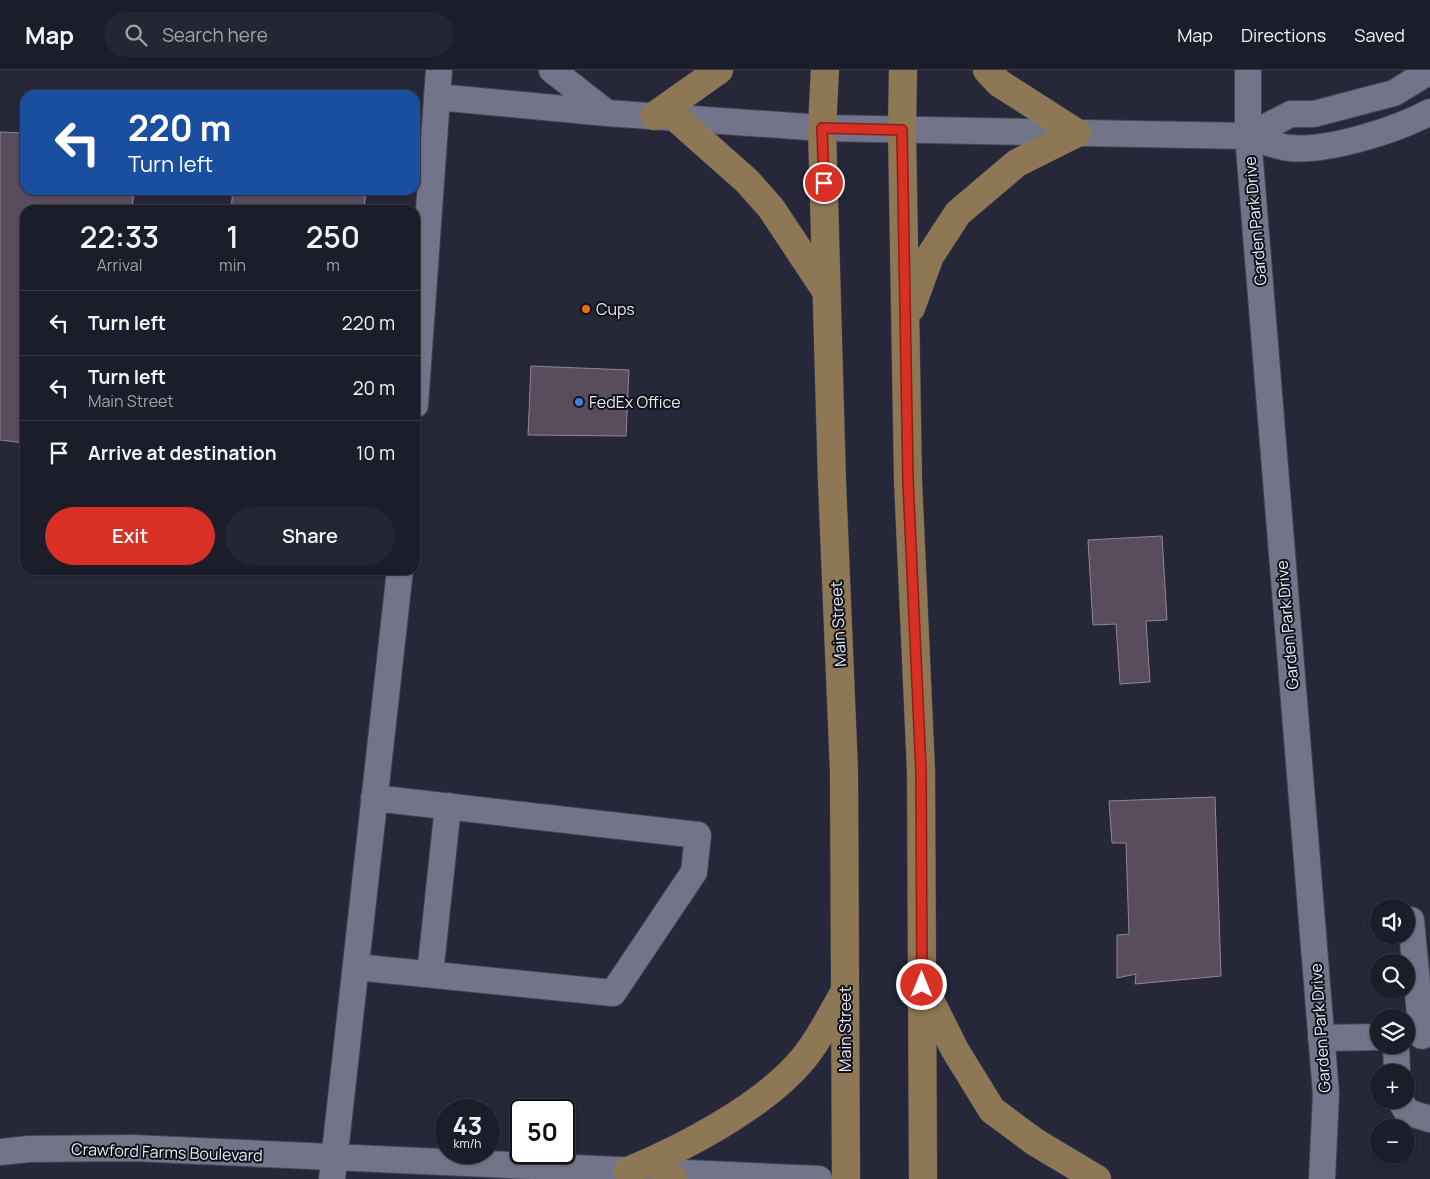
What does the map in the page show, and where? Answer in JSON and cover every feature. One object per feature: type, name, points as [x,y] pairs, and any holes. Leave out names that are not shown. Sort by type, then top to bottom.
[{"type":"main road","points":[[719,70],[665,117],[747,181],[771,208],[827,293]]},
{"type":"main road","name":"Main Street","points":[[825,70],[822,128],[832,482],[844,772],[846,1179]]},
{"type":"main road","points":[[903,70],[902,130],[908,480],[921,771],[923,1179]]},
{"type":"main road","points":[[987,70],[999,83],[1077,132]]},
{"type":"main road","points":[[905,323],[930,256],[958,213],[1017,163],[1077,132]]},
{"type":"main road","points":[[922,985],[955,1050],[992,1110],[1035,1142],[1097,1179]]},
{"type":"main road","points":[[628,1171],[671,1153],[762,1098],[803,1058],[845,991]]},
{"type":"street","points":[[420,335],[439,70]]},
{"type":"street","points":[[552,70],[607,113]]},
{"type":"street","name":"Garden Park Drive","points":[[1248,70],[1248,136],[1326,1094],[1322,1179]]},
{"type":"street","points":[[1248,136],[1291,114],[1314,114],[1394,93],[1430,71]]},
{"type":"street","points":[[437,97],[607,113],[822,128],[1248,136],[1288,148],[1318,148],[1408,124],[1430,112]]},
{"type":"street","points":[[333,1169],[399,575]]},
{"type":"street","points":[[356,967],[613,993],[694,872],[698,835],[374,798]]},
{"type":"street","points":[[430,974],[448,806]]},
{"type":"street","points":[[1413,944],[1420,1036]]},
{"type":"street","points":[[1321,1038],[1370,1037]]},
{"type":"street","points":[[1405,1109],[1407,1112],[1430,1119]]},
{"type":"street","name":"Crawford Farms Boulevard","points":[[0,1152],[29,1149],[132,1148],[333,1169],[628,1171],[669,1176],[818,1179]]},
{"type":"building","points":[[0,132],[20,133],[20,195],[134,195],[132,205],[20,205],[20,442],[0,440]]},
{"type":"building","points":[[232,195],[366,195],[364,205],[232,205]]},
{"type":"building","name":"FedEx Office","points":[[531,366],[629,370],[626,436],[528,435]]},
{"type":"building","points":[[1162,536],[1167,620],[1146,621],[1150,682],[1120,684],[1116,624],[1093,625],[1088,540]]},
{"type":"building","points":[[1215,797],[1221,976],[1135,984],[1136,974],[1117,978],[1117,935],[1129,934],[1126,843],[1112,843],[1109,801]]},
{"type":"place","name":"Cups","points":[[586,309]]},
{"type":"place","name":"FedEx Office","points":[[579,402]]},
{"type":"route","points":[[824,183],[822,128],[902,130],[908,480],[921,771],[922,985]]}]
